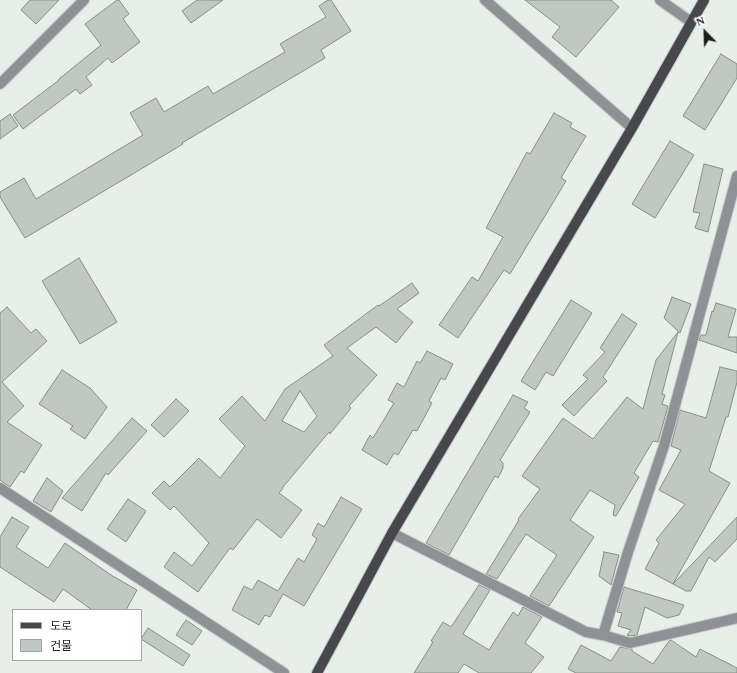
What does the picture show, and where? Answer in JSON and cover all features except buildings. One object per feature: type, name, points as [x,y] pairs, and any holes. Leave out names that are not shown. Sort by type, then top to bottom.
[{"type":"main road","points":[[317,673],[392,533],[632,128],[704,0]]},
{"type":"street","points":[[0,84],[84,0]]},
{"type":"street","points":[[485,0],[632,128]]},
{"type":"street","points":[[660,0],[691,22]]},
{"type":"street","points":[[603,635],[628,552],[664,446],[737,176]]},
{"type":"street","points":[[0,488],[284,673]]},
{"type":"street","points":[[392,533],[586,632],[603,635],[630,643],[737,618]]}]
